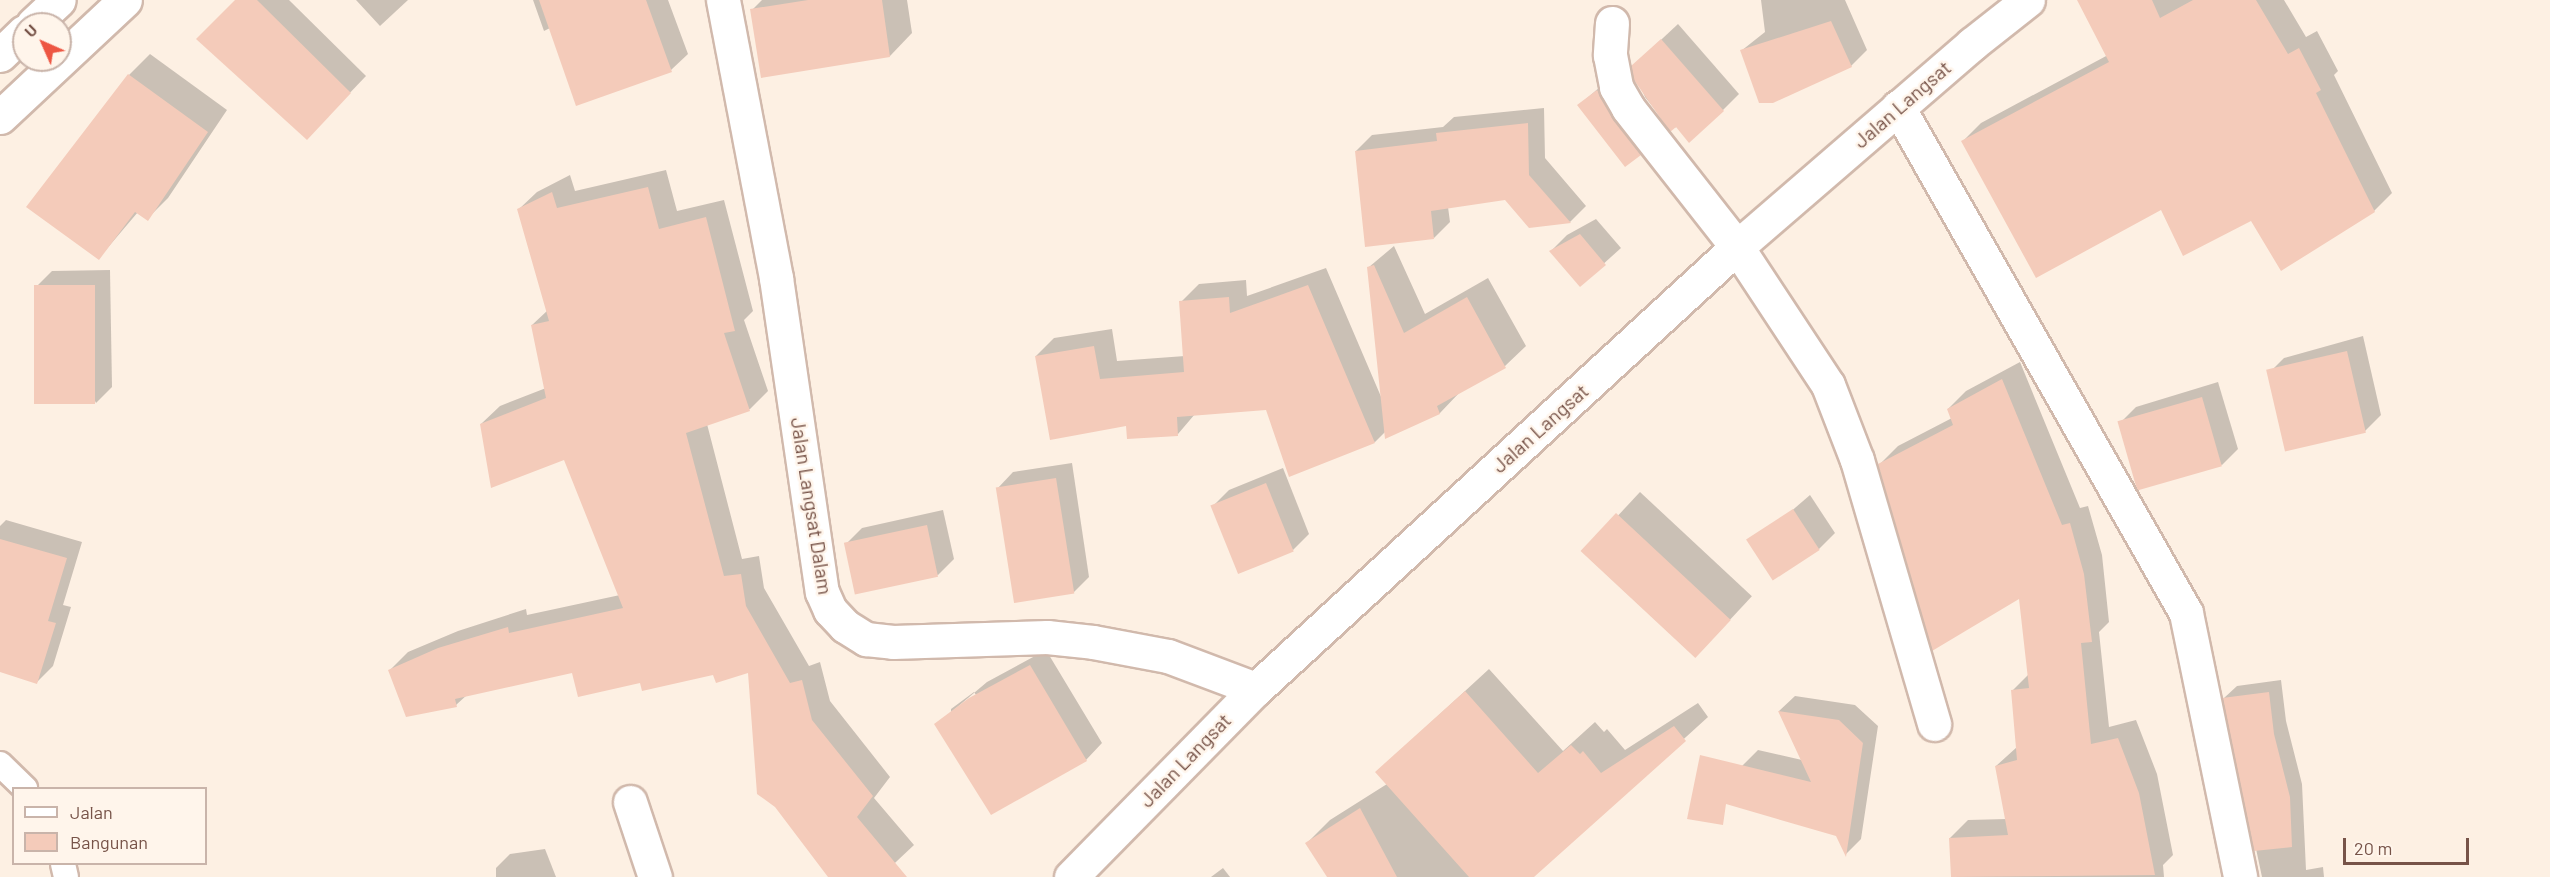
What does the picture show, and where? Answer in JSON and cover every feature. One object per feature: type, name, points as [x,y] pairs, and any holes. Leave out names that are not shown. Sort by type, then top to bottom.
[{"type":"street","points":[[46,12],[59,0]]},
{"type":"street","points":[[0,117],[125,0]]},
{"type":"street","name":"Jalan Langsat Dalam","points":[[723,0],[776,278],[822,592],[830,610],[845,626],[866,639],[893,642],[1047,638],[1113,644],[1168,656],[1256,689]]},
{"type":"street","name":"Jalan Langsat","points":[[1071,877],[1256,689],[1737,248],[1898,107],[2028,0]]},
{"type":"street","points":[[1612,23],[1610,55],[1616,87],[1624,101],[1641,129],[1737,248],[1828,385],[1844,421],[1934,724]]},
{"type":"street","points":[[0,55],[12,44]]},
{"type":"street","points":[[1898,107],[2187,613],[2240,877]]},
{"type":"street","points":[[630,802],[655,877]]},
{"type":"lane","points":[[0,764],[23,787]]},
{"type":"building","points":[[235,0],[257,0],[351,93],[307,140],[196,39]]},
{"type":"building","points":[[539,0],[646,0],[672,72],[576,106]]},
{"type":"building","points":[[808,0],[882,0],[890,57],[761,78],[750,9]]},
{"type":"building","points":[[2077,0],[2152,0],[2160,18],[2193,0],[2256,0],[2288,54],[2299,48],[2321,90],[2316,93],[2375,212],[2281,271],[2251,221],[2183,256],[2161,210],[2036,278],[1961,141],[2109,62]]},
{"type":"building","points":[[1831,21],[1852,67],[1773,103],[1759,103],[1740,50]]},
{"type":"building","points":[[1661,39],[1724,111],[1689,143],[1676,127],[1670,132],[1634,80],[1631,66]]},
{"type":"building","points":[[128,74],[208,132],[148,221],[135,212],[99,260],[26,207]]},
{"type":"building","points":[[1597,90],[1612,117],[1641,155],[1625,167],[1577,105]]},
{"type":"building","points":[[1528,123],[1529,175],[1571,223],[1529,228],[1505,200],[1431,211],[1434,239],[1365,247],[1355,151],[1437,141],[1436,133]]},
{"type":"building","points":[[648,187],[659,229],[706,217],[735,331],[724,333],[750,411],[686,433],[724,576],[741,574],[746,606],[790,683],[802,680],[812,720],[873,796],[857,817],[907,877],[828,877],[775,807],[757,794],[748,673],[716,683],[713,675],[642,691],[640,683],[578,697],[572,673],[455,699],[457,707],[406,717],[388,670],[438,648],[508,627],[509,633],[623,608],[564,460],[491,488],[480,424],[546,398],[531,325],[549,321],[517,209],[552,192],[557,208]]},
{"type":"building","points":[[1580,234],[1606,265],[1580,287],[1549,251]]},
{"type":"building","points":[[1374,265],[1404,333],[1467,297],[1506,368],[1437,406],[1440,414],[1385,439],[1367,267]]},
{"type":"building","points":[[34,285],[95,285],[95,404],[34,404]]},
{"type":"building","points":[[1308,285],[1375,443],[1289,477],[1266,410],[1177,417],[1178,436],[1127,439],[1126,426],[1050,440],[1035,356],[1094,346],[1100,379],[1184,372],[1179,301],[1229,297],[1230,313]]},
{"type":"building","points":[[2347,351],[2366,433],[2285,452],[2266,370]]},
{"type":"building","points":[[2002,379],[2062,525],[2070,523],[2084,574],[2092,642],[2081,643],[2091,744],[2118,738],[2139,793],[2155,875],[1951,877],[1949,838],[2008,835],[1995,766],[2017,760],[2011,690],[2029,688],[2019,599],[1932,651],[1878,464],[1953,425],[1947,409]]},
{"type":"building","points":[[2202,397],[2222,466],[2137,490],[2117,421]]},
{"type":"building","points":[[1056,478],[1074,594],[1014,603],[996,488]]},
{"type":"building","points":[[1266,483],[1294,552],[1238,574],[1210,505]]},
{"type":"building","points":[[1793,509],[1820,550],[1773,581],[1746,539]]},
{"type":"building","points":[[1616,513],[1731,620],[1695,658],[1581,551]]},
{"type":"building","points":[[927,525],[938,577],[855,595],[844,543]]},
{"type":"building","points":[[0,539],[67,558],[48,621],[56,623],[37,684],[0,672]]},
{"type":"building","points":[[1030,665],[1087,761],[991,815],[934,724],[969,698]]},
{"type":"building","points":[[1465,691],[1538,773],[1571,745],[1580,754],[1583,751],[1601,773],[1674,726],[1686,741],[1534,877],[1469,877],[1375,772]]},
{"type":"building","points":[[2269,692],[2274,734],[2290,797],[2292,847],[2254,851],[2222,698]]},
{"type":"building","points":[[1778,711],[1839,720],[1863,743],[1846,857],[1836,836],[1726,804],[1723,825],[1687,819],[1700,755],[1811,782]]},
{"type":"building","points":[[1360,808],[1397,877],[1327,877],[1305,843]]}]
